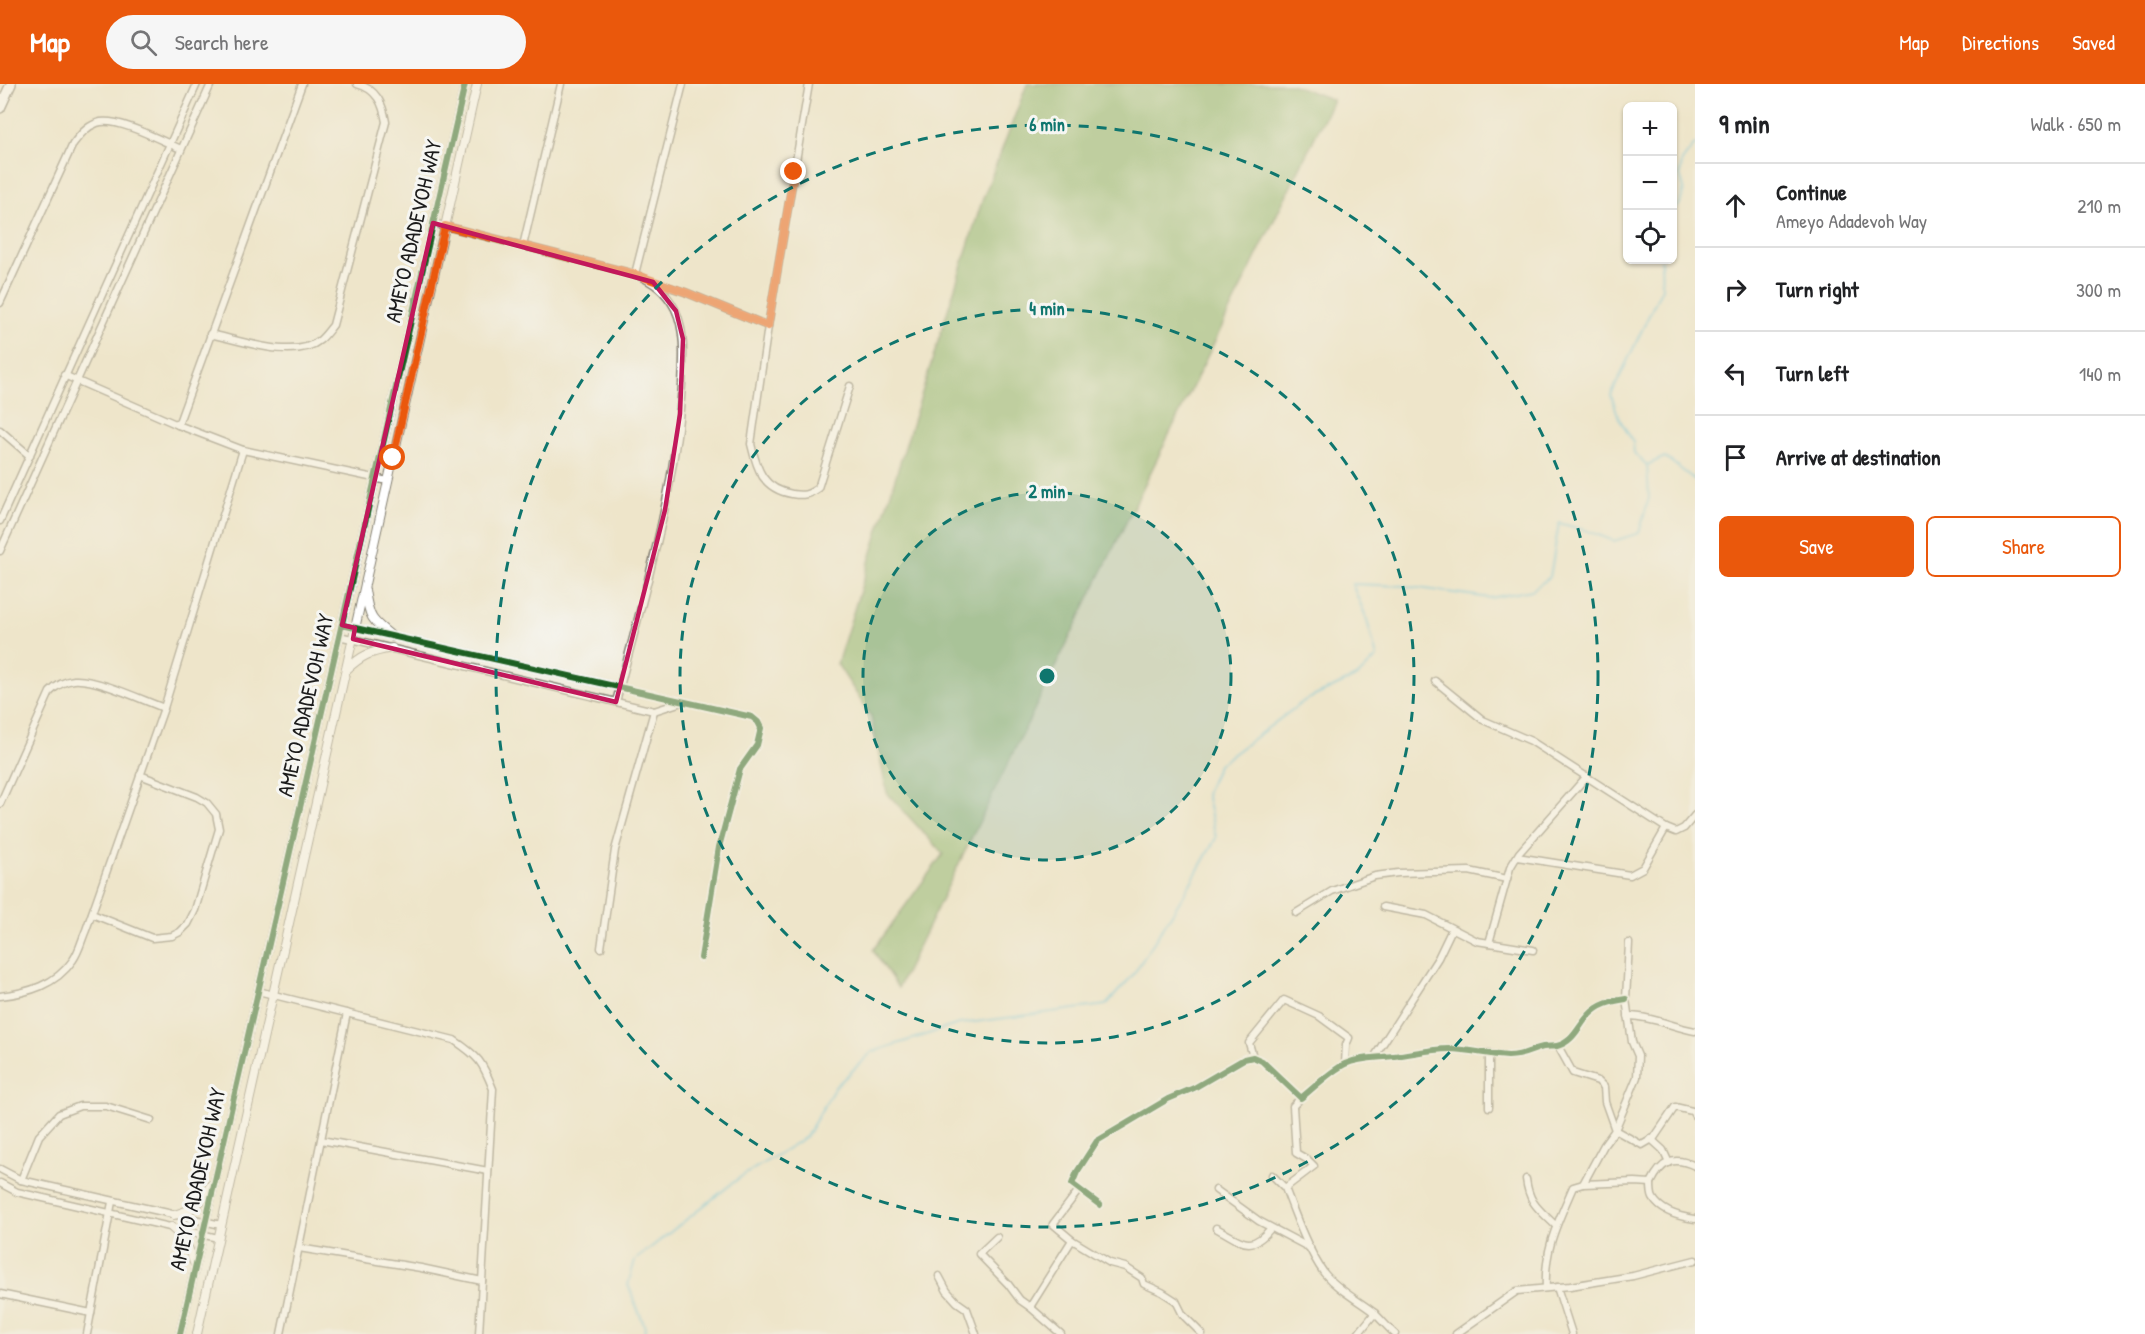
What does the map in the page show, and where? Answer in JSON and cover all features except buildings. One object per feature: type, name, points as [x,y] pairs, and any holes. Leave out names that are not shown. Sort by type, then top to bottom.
[{"type":"main road","points":[[0,108],[11,84]]},
{"type":"street","points":[[0,521],[197,84]]},
{"type":"street","points":[[0,551],[211,84]]},
{"type":"street","points":[[178,424],[302,84]]},
{"type":"street","points":[[210,334],[282,350],[302,348],[319,340],[333,325],[386,122],[383,105],[376,94],[357,84]]},
{"type":"street","name":"AMEYO ADADEVOH WAY","points":[[180,1334],[465,84]]},
{"type":"street","name":"AMEYO ADADEVOH WAY","points":[[197,1334],[477,84]]},
{"type":"street","points":[[523,246],[561,84]]},
{"type":"street","points":[[635,274],[683,84]]},
{"type":"street","points":[[809,84],[768,326],[752,444],[755,462],[766,483],[779,492],[803,496],[818,489],[850,387]]},
{"type":"street","points":[[0,303],[73,144],[84,130],[99,122],[114,122],[181,149]]},
{"type":"street","points":[[433,223],[635,274],[768,326]]},
{"type":"street","points":[[616,702],[665,510],[680,414],[683,339],[676,311],[668,295],[653,282]]},
{"type":"street","points":[[64,375],[243,450],[388,481]]},
{"type":"street","points":[[0,430],[30,456]]},
{"type":"street","points":[[0,996],[25,994],[56,977],[73,960],[92,914],[164,708],[243,450]]},
{"type":"street","points":[[365,585],[368,609],[374,623],[393,637]]},
{"type":"street","points":[[342,625],[752,717],[758,722],[761,728],[757,745],[740,769],[719,847],[701,957]]},
{"type":"street","points":[[339,636],[654,711],[683,701]]},
{"type":"street","points":[[345,671],[369,652],[392,648]]},
{"type":"street","points":[[0,804],[50,693],[56,686],[77,679],[93,682],[164,708]]},
{"type":"street","points":[[1435,681],[1483,720],[1531,741],[1666,828],[1676,832],[1684,828],[1695,815]]},
{"type":"street","points":[[601,948],[615,850],[654,711]]},
{"type":"street","points":[[92,914],[152,938],[162,938],[180,932],[188,924],[195,910],[219,829],[216,814],[207,803],[197,797],[140,775]]},
{"type":"street","points":[[1490,943],[1510,868],[1587,776]]},
{"type":"street","points":[[1517,857],[1630,874],[1643,868],[1666,828]]},
{"type":"street","points":[[1296,914],[1332,891],[1375,876],[1459,871],[1507,879]]},
{"type":"street","points":[[1383,906],[1426,915],[1478,941],[1533,950]]},
{"type":"street","points":[[1375,1056],[1438,958],[1452,929]]},
{"type":"street","points":[[1583,1184],[1604,1145],[1615,1130],[1633,1090],[1639,1065],[1632,1042],[1626,999],[1629,943]]},
{"type":"street","points":[[258,991],[454,1040],[471,1051],[484,1065],[493,1089],[479,1334]]},
{"type":"street","points":[[1285,1188],[1314,1166],[1296,1153],[1293,1106],[1345,1064],[1375,1056],[1394,1056],[1423,1050],[1448,1049],[1506,1056],[1524,1055],[1542,1047],[1558,1046],[1567,1042],[1580,1030],[1588,1016],[1599,1007],[1612,1001],[1626,999]]},
{"type":"street","points":[[1252,1057],[1249,1043],[1284,1000],[1319,1016],[1349,1038],[1346,1045],[1345,1064]]},
{"type":"street","points":[[281,1334],[347,1013]]},
{"type":"street","points":[[1628,1016],[1641,1016],[1695,1031]]},
{"type":"street","points":[[1558,1046],[1573,1072],[1598,1082],[1604,1087],[1605,1102],[1615,1130],[1642,1145],[1654,1138],[1675,1107],[1692,1111],[1695,1116]]},
{"type":"street","points":[[1489,1053],[1489,1107]]},
{"type":"street","points":[[1100,1205],[1072,1184],[1077,1172],[1097,1141],[1168,1099],[1252,1057],[1262,1061],[1301,1098]]},
{"type":"street","points":[[21,1180],[39,1136],[59,1114],[80,1106],[106,1106],[151,1120]]},
{"type":"street","points":[[1651,1139],[1663,1150],[1669,1163]]},
{"type":"street","points":[[321,1140],[488,1171]]},
{"type":"street","points":[[1695,1166],[1679,1160],[1669,1163],[1658,1169],[1651,1184],[1655,1201],[1673,1215],[1695,1219]]},
{"type":"street","points":[[0,1169],[21,1180],[221,1225]]},
{"type":"street","points":[[1272,1175],[1285,1188],[1325,1274],[1341,1290],[1375,1314],[1395,1334]]},
{"type":"street","points":[[174,1215],[190,1210],[200,1203],[215,1179]]},
{"type":"street","points":[[1526,1179],[1528,1195],[1556,1226]]},
{"type":"street","points":[[1546,1288],[1545,1274],[1556,1226],[1573,1187],[1583,1184],[1635,1182],[1651,1184]]},
{"type":"street","points":[[0,1183],[16,1192],[218,1238]]},
{"type":"street","points":[[1079,1190],[1053,1224],[1072,1240],[1110,1263],[1125,1267],[1142,1278],[1144,1284],[1176,1301],[1183,1315],[1202,1334]]},
{"type":"street","points":[[1216,1190],[1270,1228],[1311,1248]]},
{"type":"street","points":[[87,1334],[112,1202]]},
{"type":"street","points":[[171,1227],[185,1240],[195,1267]]},
{"type":"street","points":[[1216,1228],[1246,1243],[1254,1244],[1263,1238],[1270,1228]]},
{"type":"street","points":[[997,1237],[979,1254],[1020,1300],[1061,1334]]},
{"type":"street","points":[[1030,1306],[1072,1240]]},
{"type":"street","points":[[298,1248],[421,1268],[482,1281]]},
{"type":"street","points":[[1456,1334],[1517,1291],[1633,1276],[1695,1260]]},
{"type":"street","points":[[939,1276],[947,1291],[967,1309],[976,1334]]},
{"type":"street","points":[[1557,1287],[1572,1334]]},
{"type":"street","points":[[0,1294],[91,1313]]},
{"type":"street","points":[[1358,1334],[1375,1314]]},
{"type":"highlighted area","points":[[433,223],[653,282],[676,311],[683,339],[680,414],[665,510],[616,702],[353,639],[355,628],[342,625]]},
{"type":"green space","points":[[1027,84],[1291,84],[1333,100],[898,988],[873,950],[943,854],[887,793],[871,716],[837,664],[982,201]]},
{"type":"waterway","points":[[1677,206],[1680,204],[1684,189],[1680,174],[1682,161],[1695,144]]},
{"type":"waterway","points":[[1647,465],[1634,453],[1633,442],[1619,418],[1611,395],[1662,288],[1661,264]]},
{"type":"waterway","points":[[644,1334],[645,1327],[628,1285],[635,1260],[739,1178],[806,1137],[835,1087],[872,1052],[959,1024],[1106,1005],[1133,975],[1185,893],[1216,838],[1206,793],[1218,765],[1304,701],[1358,676],[1377,657],[1366,617],[1352,584],[1404,586],[1490,598],[1532,590],[1550,577],[1559,523],[1614,541],[1639,533],[1649,498],[1647,465],[1665,457],[1695,480]]},
{"type":"cycle path","points":[[180,1334],[465,84]]},
{"type":"cycle path","points":[[342,625],[752,717],[758,722],[761,728],[757,745],[740,769],[719,847],[701,958]]},
{"type":"cycle path","points":[[1100,1205],[1072,1184],[1097,1141],[1168,1099],[1194,1088],[1244,1059],[1253,1057],[1262,1061],[1301,1098],[1333,1071],[1357,1060],[1449,1049],[1514,1056],[1543,1047],[1557,1046],[1568,1041],[1597,1008],[1626,999]]},
{"type":"route","points":[[393,458],[445,226],[635,274],[768,326],[794,172]]}]
